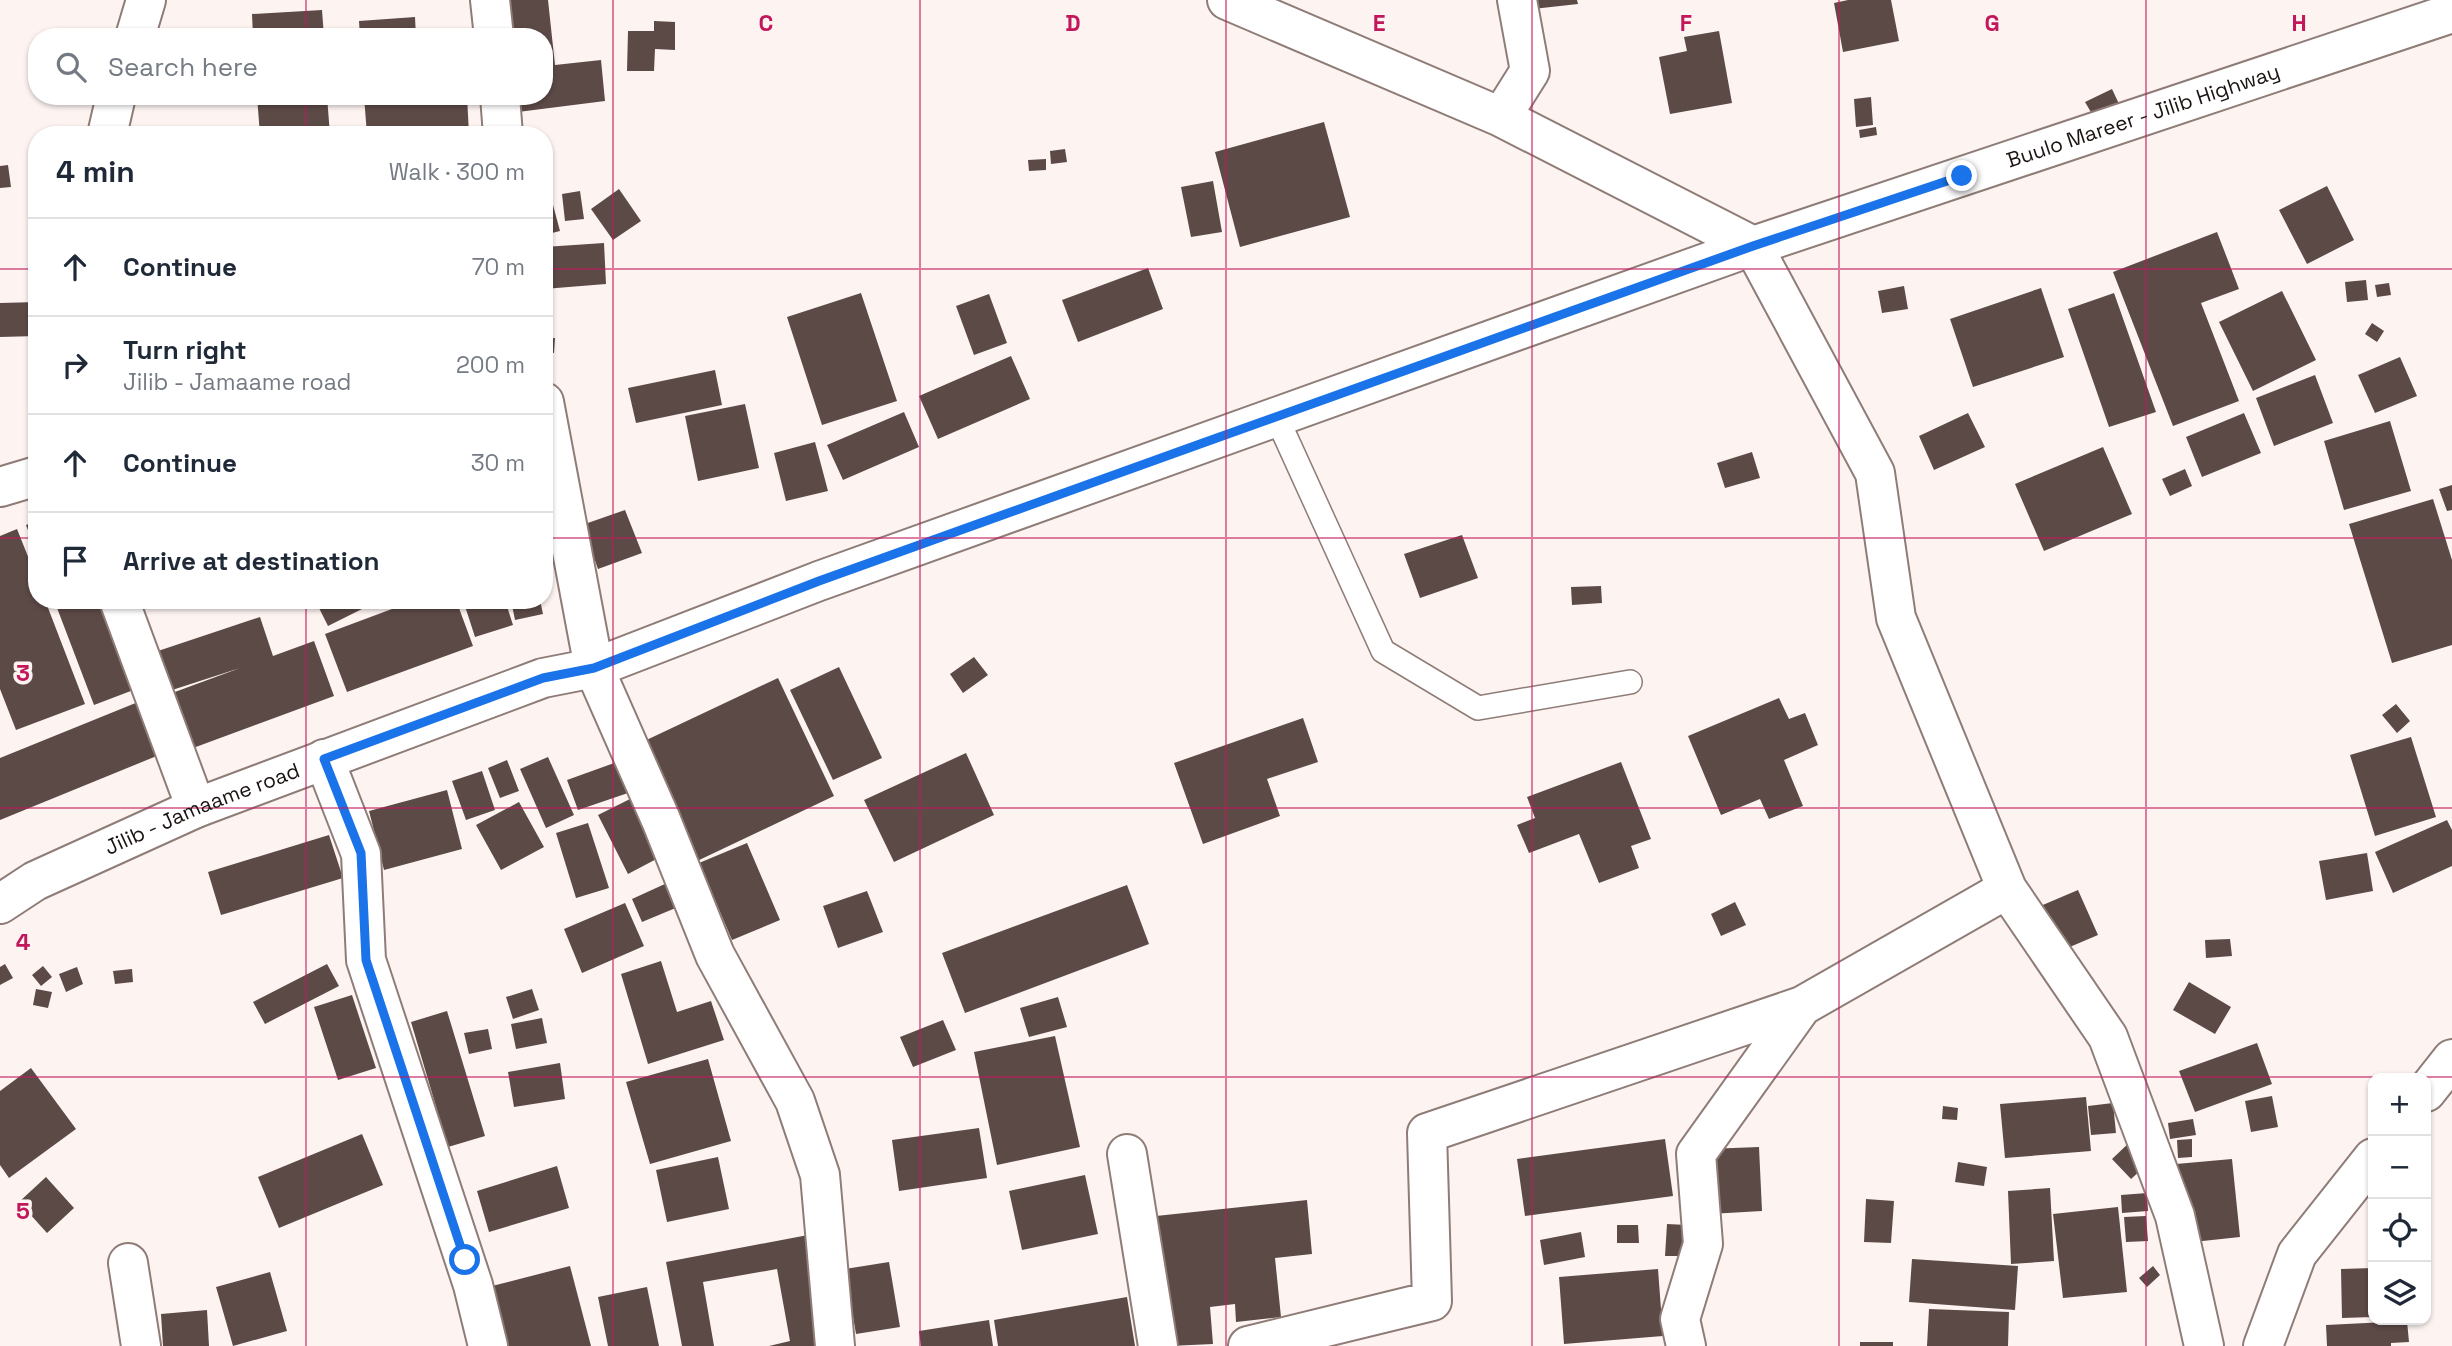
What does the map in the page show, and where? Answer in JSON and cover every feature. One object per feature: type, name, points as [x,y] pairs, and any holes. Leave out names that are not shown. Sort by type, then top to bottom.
[{"type":"street","points":[[138,28],[146,0]]},
{"type":"street","points":[[490,0],[493,28]]},
{"type":"street","points":[[1227,0],[1501,117],[1753,246],[1875,473],[1896,618],[2007,889],[2108,1037],[2175,1216],[2204,1346]]},
{"type":"street","points":[[1501,117],[1530,71],[1517,0]]},
{"type":"street","name":"Buulo Mareer - Jilib Highway","points":[[1753,246],[2452,13]]},
{"type":"street","points":[[109,126],[114,105]]},
{"type":"street","points":[[501,105],[502,126]]},
{"type":"street","name":"Jilib - Jamaame road","points":[[0,904],[35,881],[196,808],[324,759],[543,678],[594,668],[819,581],[1753,246]]},
{"type":"street","points":[[553,475],[594,668],[662,820],[715,955],[795,1101],[820,1175],[835,1346]]},
{"type":"street","points":[[0,487],[28,479]]},
{"type":"street","points":[[123,609],[196,808]]},
{"type":"street","points":[[324,759],[361,853],[366,960],[473,1286],[488,1346]]},
{"type":"street","points":[[1248,1346],[1432,1301],[1427,1133],[1802,1006],[2007,889]]},
{"type":"street","points":[[1686,1346],[1681,1318],[1703,1244],[1696,1154],[1802,1006]]},
{"type":"street","points":[[2431,1086],[2452,1059]]},
{"type":"street","points":[[1126,1154],[1158,1346]]},
{"type":"street","points":[[2263,1346],[2297,1254],[2368,1164]]},
{"type":"street","points":[[128,1263],[141,1346]]},
{"type":"lane","points":[[1276,416],[1382,651],[1478,708],[1630,682]]},
{"type":"building","points":[[497,0],[548,0],[551,28],[500,28]]},
{"type":"building","points":[[1522,0],[1577,0],[1578,4],[1523,10]]},
{"type":"building","points":[[1848,0],[1891,0],[1899,41],[1843,52],[1834,3]]},
{"type":"building","points":[[322,10],[323,28],[253,28],[252,14]]},
{"type":"building","points":[[415,17],[416,28],[359,28],[359,21]]},
{"type":"building","points":[[654,21],[675,22],[675,50],[655,49],[654,71],[627,71],[628,31],[654,31]]},
{"type":"building","points":[[1719,31],[1732,103],[1670,114],[1659,57],[1687,51],[1684,37]]},
{"type":"building","points":[[553,46],[555,65],[601,60],[605,101],[510,113],[509,105],[553,105]]},
{"type":"building","points":[[2112,89],[2120,106],[2095,119],[2085,102]]},
{"type":"building","points":[[1871,97],[1873,125],[1856,127],[1854,99]]},
{"type":"building","points":[[258,105],[328,105],[329,126],[259,126]]},
{"type":"building","points":[[365,105],[467,105],[469,126],[366,126]]},
{"type":"building","points":[[1324,122],[1350,217],[1240,247],[1215,152]]},
{"type":"building","points":[[1876,127],[1877,135],[1860,138],[1859,130]]},
{"type":"building","points":[[1065,149],[1067,162],[1051,164],[1050,151]]},
{"type":"building","points":[[1046,159],[1046,170],[1029,171],[1028,160]]},
{"type":"building","points":[[8,165],[11,187],[0,188],[0,166]]},
{"type":"building","points":[[1213,181],[1222,232],[1191,237],[1181,187]]},
{"type":"building","points":[[2327,186],[2354,240],[2307,264],[2279,210]]},
{"type":"building","points":[[619,189],[641,221],[613,240],[591,209]]},
{"type":"building","points":[[580,191],[584,219],[565,221],[562,194]]},
{"type":"building","points":[[553,205],[560,231],[553,233]]},
{"type":"building","points":[[2217,232],[2239,289],[2201,303],[2239,401],[2173,426],[2113,272]]},
{"type":"building","points":[[604,243],[606,284],[553,288],[553,246]]},
{"type":"building","points":[[1148,268],[1163,309],[1078,342],[1062,300]]},
{"type":"building","points":[[2366,280],[2368,300],[2347,302],[2345,282]]},
{"type":"building","points":[[2389,283],[2391,295],[2377,297],[2375,285]]},
{"type":"building","points":[[1904,286],[1908,309],[1882,313],[1878,291]]},
{"type":"building","points":[[2041,288],[2064,357],[1973,387],[1950,319]]},
{"type":"building","points":[[2282,291],[2316,360],[2253,391],[2219,322]]},
{"type":"building","points":[[861,293],[897,401],[822,425],[787,317]]},
{"type":"building","points":[[2114,293],[2156,412],[2109,427],[2068,309]]},
{"type":"building","points":[[989,294],[1007,343],[974,355],[956,306]]},
{"type":"building","points":[[28,302],[28,336],[0,337],[0,303]]},
{"type":"building","points":[[2372,323],[2384,331],[2377,342],[2365,334]]},
{"type":"building","points":[[1011,356],[1030,399],[938,439],[919,396]]},
{"type":"building","points":[[2400,357],[2417,396],[2375,413],[2358,375]]},
{"type":"building","points":[[715,370],[722,405],[636,423],[628,388]]},
{"type":"building","points":[[2315,375],[2333,423],[2274,446],[2256,398]]},
{"type":"building","points":[[745,404],[759,468],[698,481],[685,416]]},
{"type":"building","points":[[904,412],[919,447],[843,480],[827,445]]},
{"type":"building","points":[[1968,413],[1985,447],[1934,470],[1919,436]]},
{"type":"building","points":[[2244,413],[2261,453],[2202,477],[2186,437]]},
{"type":"building","points":[[2390,421],[2411,491],[2344,510],[2324,441]]},
{"type":"building","points":[[815,442],[828,491],[786,501],[774,453]]},
{"type":"building","points":[[2103,447],[2132,514],[2044,551],[2015,484]]},
{"type":"building","points":[[1752,452],[1760,478],[1725,488],[1717,463]]},
{"type":"building","points":[[2185,469],[2192,486],[2170,496],[2162,479]]},
{"type":"building","points":[[2452,485],[2452,510],[2447,511],[2439,489]]},
{"type":"building","points":[[2433,499],[2452,560],[2452,645],[2392,663],[2349,524]]},
{"type":"building","points":[[625,510],[642,553],[598,569],[582,525]]},
{"type":"building","points":[[17,529],[28,556],[28,609],[48,609],[85,704],[16,730],[0,689],[0,536]]},
{"type":"building","points":[[1462,535],[1478,578],[1420,598],[1404,554]]},
{"type":"building","points":[[1601,586],[1602,603],[1572,605],[1571,587]]},
{"type":"building","points":[[57,609],[105,609],[136,689],[94,705]]},
{"type":"building","points":[[320,609],[362,609],[328,626]]},
{"type":"building","points":[[392,609],[459,609],[473,646],[347,692],[325,634]]},
{"type":"building","points":[[466,609],[508,609],[513,625],[475,637]]},
{"type":"building","points":[[513,609],[542,609],[543,614],[515,620]]},
{"type":"building","points":[[260,617],[273,656],[314,641],[334,696],[185,751],[164,696],[240,668],[166,692],[152,653]]},
{"type":"building","points":[[974,657],[988,675],[963,693],[950,674]]},
{"type":"building","points":[[839,667],[882,758],[833,780],[790,690]]},
{"type":"building","points":[[778,678],[834,796],[695,862],[638,744]]},
{"type":"building","points":[[1779,698],[1789,719],[1805,713],[1818,745],[1784,760],[1803,806],[1769,819],[1760,799],[1721,815],[1688,736]]},
{"type":"building","points":[[143,700],[164,753],[0,820],[0,758]]},
{"type":"building","points":[[2396,704],[2410,721],[2397,733],[2382,715]]},
{"type":"building","points":[[1303,718],[1318,762],[1267,779],[1280,816],[1203,844],[1174,763]]},
{"type":"building","points":[[2411,737],[2436,817],[2375,836],[2350,755]]},
{"type":"building","points":[[966,753],[994,815],[894,862],[864,800]]},
{"type":"building","points":[[548,757],[574,815],[546,828],[520,769]]},
{"type":"building","points":[[507,760],[519,791],[500,798],[488,768]]},
{"type":"building","points":[[617,762],[628,793],[578,810],[567,780]]},
{"type":"building","points":[[1621,762],[1651,839],[1631,846],[1639,868],[1599,883],[1579,834],[1529,853],[1517,825],[1535,818],[1527,797]]},
{"type":"building","points":[[482,771],[495,810],[466,820],[452,781]]},
{"type":"building","points":[[447,790],[462,849],[384,870],[369,811]]},
{"type":"building","points":[[634,797],[664,855],[628,874],[598,815]]},
{"type":"building","points":[[519,802],[544,847],[501,870],[476,825]]},
{"type":"building","points":[[2447,820],[2452,830],[2452,866],[2393,893],[2375,852]]},
{"type":"building","points":[[588,823],[609,888],[576,898],[556,833]]},
{"type":"building","points":[[329,835],[343,878],[221,915],[208,872]]},
{"type":"building","points":[[747,843],[780,920],[732,940],[699,863]]},
{"type":"building","points":[[2367,853],[2373,891],[2326,900],[2319,861]]},
{"type":"building","points":[[667,883],[678,907],[642,922],[632,899]]},
{"type":"building","points":[[1127,885],[1149,944],[965,1013],[942,953]]},
{"type":"building","points":[[2078,890],[2098,935],[2058,952],[2038,907]]},
{"type":"building","points":[[867,891],[883,932],[838,948],[823,906]]},
{"type":"building","points":[[1735,902],[1746,925],[1721,936],[1711,914]]},
{"type":"building","points":[[625,903],[644,946],[582,973],[564,929]]},
{"type":"building","points":[[2230,939],[2232,956],[2206,958],[2205,940]]},
{"type":"building","points":[[661,961],[677,1012],[711,1001],[724,1040],[648,1064],[621,974]]},
{"type":"building","points":[[5,964],[13,978],[0,985],[0,967]]},
{"type":"building","points":[[327,964],[339,986],[265,1024],[253,1002]]},
{"type":"building","points":[[43,966],[52,977],[41,986],[32,975]]},
{"type":"building","points":[[77,967],[83,984],[66,992],[59,974]]},
{"type":"building","points":[[132,969],[133,982],[115,984],[113,971]]},
{"type":"building","points":[[2189,982],[2231,1007],[2215,1034],[2173,1010]]},
{"type":"building","points":[[36,989],[52,992],[48,1008],[33,1005]]},
{"type":"building","points":[[532,989],[539,1010],[513,1019],[506,997]]},
{"type":"building","points":[[352,995],[376,1068],[338,1080],[314,1007]]},
{"type":"building","points":[[1058,997],[1067,1027],[1029,1037],[1020,1008]]},
{"type":"building","points":[[447,1011],[485,1136],[448,1147],[411,1022]]},
{"type":"building","points":[[542,1018],[547,1043],[516,1049],[511,1024]]},
{"type":"building","points":[[943,1020],[956,1050],[913,1067],[900,1037]]},
{"type":"building","points":[[488,1029],[492,1049],[469,1054],[464,1033]]},
{"type":"building","points":[[1055,1036],[1080,1147],[997,1165],[974,1052]]},
{"type":"building","points":[[2257,1043],[2272,1084],[2195,1112],[2179,1071]]},
{"type":"building","points":[[708,1059],[731,1141],[650,1164],[626,1082]]},
{"type":"building","points":[[560,1063],[565,1099],[514,1107],[508,1072]]},
{"type":"building","points":[[31,1068],[76,1129],[9,1178],[0,1165],[0,1091]]},
{"type":"building","points":[[2272,1096],[2278,1127],[2251,1132],[2245,1101]]},
{"type":"building","points":[[2086,1097],[2091,1151],[2005,1158],[2000,1104]]},
{"type":"building","points":[[2113,1103],[2116,1133],[2091,1135],[2088,1106]]},
{"type":"building","points":[[1943,1106],[1958,1108],[1957,1120],[1942,1119]]},
{"type":"building","points":[[2193,1119],[2196,1135],[2170,1139],[2168,1123]]},
{"type":"building","points":[[979,1128],[987,1178],[899,1191],[892,1140]]},
{"type":"building","points":[[362,1134],[383,1185],[279,1228],[258,1177]]},
{"type":"building","points":[[1665,1139],[1673,1196],[1525,1216],[1517,1159]]},
{"type":"building","points":[[2192,1139],[2192,1157],[2178,1158],[2177,1140]]},
{"type":"building","points":[[2131,1141],[2150,1162],[2131,1179],[2112,1159]]},
{"type":"building","points":[[1759,1147],[1762,1211],[1710,1214],[1707,1149]]},
{"type":"building","points":[[718,1157],[729,1209],[667,1222],[656,1170]]},
{"type":"building","points":[[2232,1159],[2240,1237],[2184,1243],[2176,1164]]},
{"type":"building","points":[[1958,1162],[1987,1167],[1984,1186],[1955,1182]]},
{"type":"building","points":[[557,1166],[569,1208],[489,1232],[477,1191]]},
{"type":"building","points":[[1085,1175],[1098,1234],[1022,1250],[1009,1191]]},
{"type":"building","points":[[46,1177],[74,1208],[47,1233],[19,1202]]},
{"type":"building","points":[[2050,1188],[2054,1261],[2011,1264],[2008,1191]]},
{"type":"building","points":[[2147,1193],[2148,1211],[2122,1213],[2121,1195]]},
{"type":"building","points":[[1866,1199],[1894,1201],[1891,1243],[1864,1242]]},
{"type":"building","points":[[1307,1200],[1312,1254],[1275,1258],[1281,1317],[1236,1322],[1235,1304],[1210,1307],[1213,1344],[1169,1346],[1156,1216]]},
{"type":"building","points":[[2118,1207],[2127,1292],[2063,1298],[2053,1214]]},
{"type":"building","points":[[2146,1216],[2148,1241],[2126,1242],[2124,1217]]},
{"type":"building","points":[[1667,1224],[1687,1225],[1686,1256],[1665,1256]]},
{"type":"building","points":[[1617,1225],[1638,1225],[1639,1243],[1617,1243]]},
{"type":"building","points":[[1581,1232],[1585,1257],[1544,1265],[1540,1240]]},
{"type":"building","points":[[808,1235],[829,1346],[769,1346],[790,1341],[777,1269],[703,1282],[714,1346],[682,1346],[666,1262]]},
{"type":"building","points":[[1912,1259],[2018,1266],[2015,1310],[1909,1302]]},
{"type":"building","points":[[889,1262],[900,1327],[856,1334],[845,1269]]},
{"type":"building","points":[[570,1266],[591,1346],[508,1346],[492,1286]]},
{"type":"building","points":[[2153,1266],[2160,1275],[2147,1287],[2139,1278]]},
{"type":"building","points":[[2368,1268],[2368,1317],[2342,1318],[2341,1269]]},
{"type":"building","points":[[1658,1269],[1663,1336],[1564,1344],[1559,1277]]},
{"type":"building","points":[[270,1272],[287,1331],[233,1346],[216,1287]]},
{"type":"building","points":[[647,1287],[659,1346],[608,1346],[598,1297]]},
{"type":"building","points":[[1127,1297],[1135,1346],[998,1346],[994,1320]]},
{"type":"building","points":[[1929,1309],[2009,1312],[2008,1346],[1927,1346]]},
{"type":"building","points":[[207,1310],[209,1346],[163,1346],[161,1314]]},
{"type":"building","points":[[989,1320],[993,1346],[921,1346],[919,1331]]},
{"type":"building","points":[[2326,1325],[2407,1325],[2409,1342],[2391,1343],[2391,1346],[2327,1346]]},
{"type":"building","points":[[1860,1342],[1893,1342],[1893,1346],[1860,1346]]},
{"type":"route","points":[[465,1260],[366,960],[361,853],[324,759],[543,678],[594,668],[819,581],[1753,246],[1962,176]]}]
